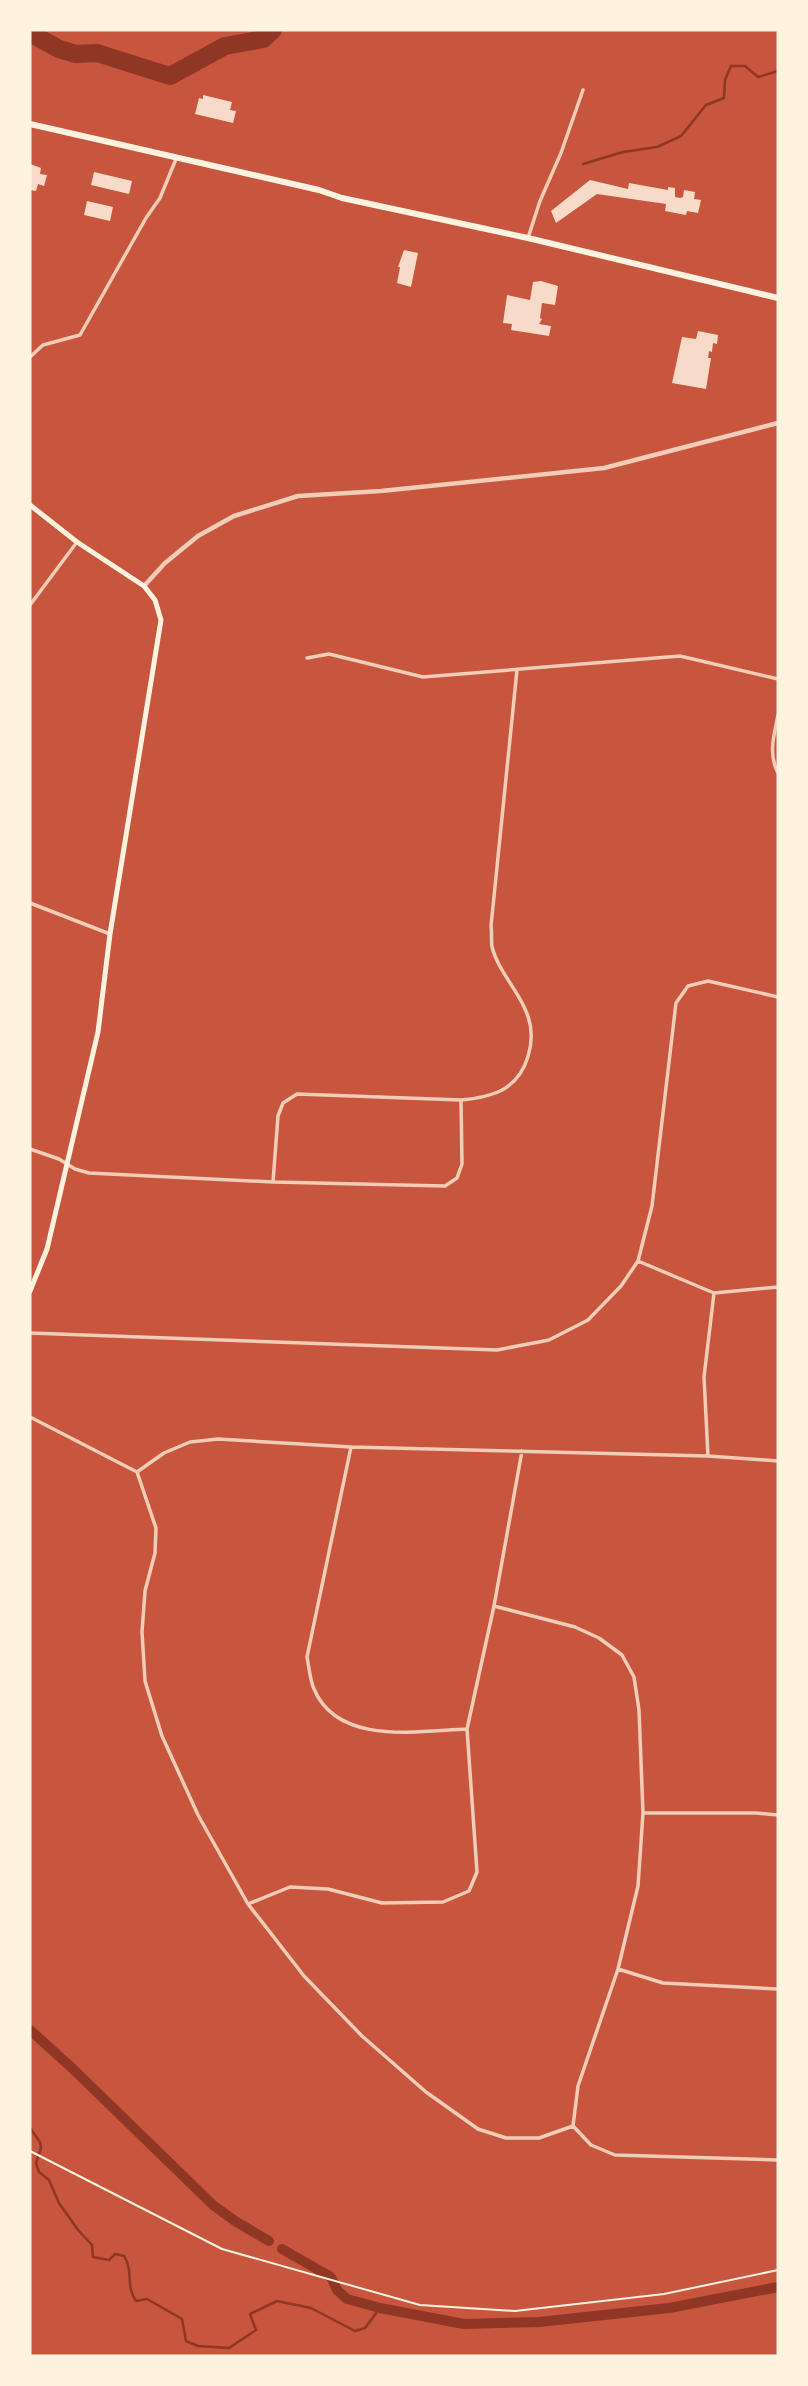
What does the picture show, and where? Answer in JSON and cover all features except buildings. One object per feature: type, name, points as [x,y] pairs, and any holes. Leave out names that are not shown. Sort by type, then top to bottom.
[{"type":"highway","points":[[30,124],[778,298]]},
{"type":"main road","points":[[30,505],[77,542],[144,586],[155,600],[161,620],[110,934],[98,1032],[47,1249],[30,1291]]},
{"type":"street","points":[[528,238],[583,90]]},
{"type":"street","points":[[30,356],[43,345],[80,335],[160,198],[176,159]]},
{"type":"street","points":[[144,586],[165,563],[198,536],[234,516],[298,496],[381,491],[604,468],[778,423]]},
{"type":"street","points":[[30,606],[77,542]]},
{"type":"street","points":[[307,658],[329,654],[423,677],[680,656],[778,679]]},
{"type":"street","points":[[273,1182],[278,1116],[283,1103],[297,1094],[461,1100],[481,1098],[499,1092],[515,1081],[525,1065],[532,1027],[492,947],[491,926],[517,670]]},
{"type":"street","points":[[778,715],[772,742],[774,765],[778,773]]},
{"type":"street","points":[[30,903],[110,934]]},
{"type":"street","points":[[30,1333],[497,1350],[549,1339],[588,1320],[621,1286],[638,1261],[652,1206],[676,1003],[688,986],[708,981],[778,997]]},
{"type":"street","points":[[30,1149],[59,1159],[75,1170],[89,1173],[273,1182],[444,1186],[457,1178],[463,1164],[461,1100]]},
{"type":"street","points":[[638,1261],[715,1293],[778,1287]]},
{"type":"street","points":[[708,1457],[704,1377],[715,1293]]},
{"type":"street","points":[[30,1417],[137,1472],[156,1528],[155,1553],[145,1591],[142,1632],[145,1681],[162,1736],[198,1815],[248,1904],[304,1976],[362,2036],[426,2092],[478,2129],[506,2138],[539,2138],[572,2126]]},
{"type":"street","points":[[137,1472],[164,1453],[190,1443],[218,1439],[351,1447],[778,1461]]},
{"type":"street","points":[[351,1447],[307,1657],[314,1690],[333,1715],[361,1728],[391,1732],[467,1729]]},
{"type":"street","points":[[248,1904],[290,1886],[328,1889],[382,1903],[443,1902],[469,1891],[477,1872],[467,1729],[494,1606],[522,1451]]},
{"type":"street","points":[[494,1606],[575,1627],[599,1638],[622,1655],[634,1677],[636,1688],[643,1813],[638,1886],[618,1969],[578,2086],[572,2126]]},
{"type":"street","points":[[643,1813],[778,1815]]},
{"type":"street","points":[[618,1969],[663,1983],[778,1989]]},
{"type":"street","points":[[572,2126],[591,2145],[615,2155],[778,2161]]},
{"type":"path","points":[[30,2151],[222,2249],[420,2305],[515,2311],[664,2294],[778,2270]]},
{"type":"waterway","points":[[30,33],[59,49],[76,54],[97,53],[170,76],[225,46],[263,39],[273,30]]},
{"type":"waterway","points":[[583,164],[623,152],[657,147],[681,136],[706,105],[724,98],[725,80],[731,66],[745,66],[758,77],[778,71]]},
{"type":"waterway","points":[[30,2030],[213,2205],[269,2241]]},
{"type":"waterway","points":[[30,2128],[40,2142],[41,2148],[36,2163],[39,2172],[49,2180],[59,2203],[92,2245],[93,2257],[109,2260],[115,2254],[124,2256],[136,2301],[147,2299],[182,2319],[186,2341],[198,2346],[229,2348],[256,2330],[250,2314],[277,2301],[311,2308],[355,2331],[365,2328],[380,2308]]},
{"type":"waterway","points":[[282,2249],[331,2277],[337,2290],[347,2299],[464,2324],[539,2322],[669,2308],[778,2287]]}]
